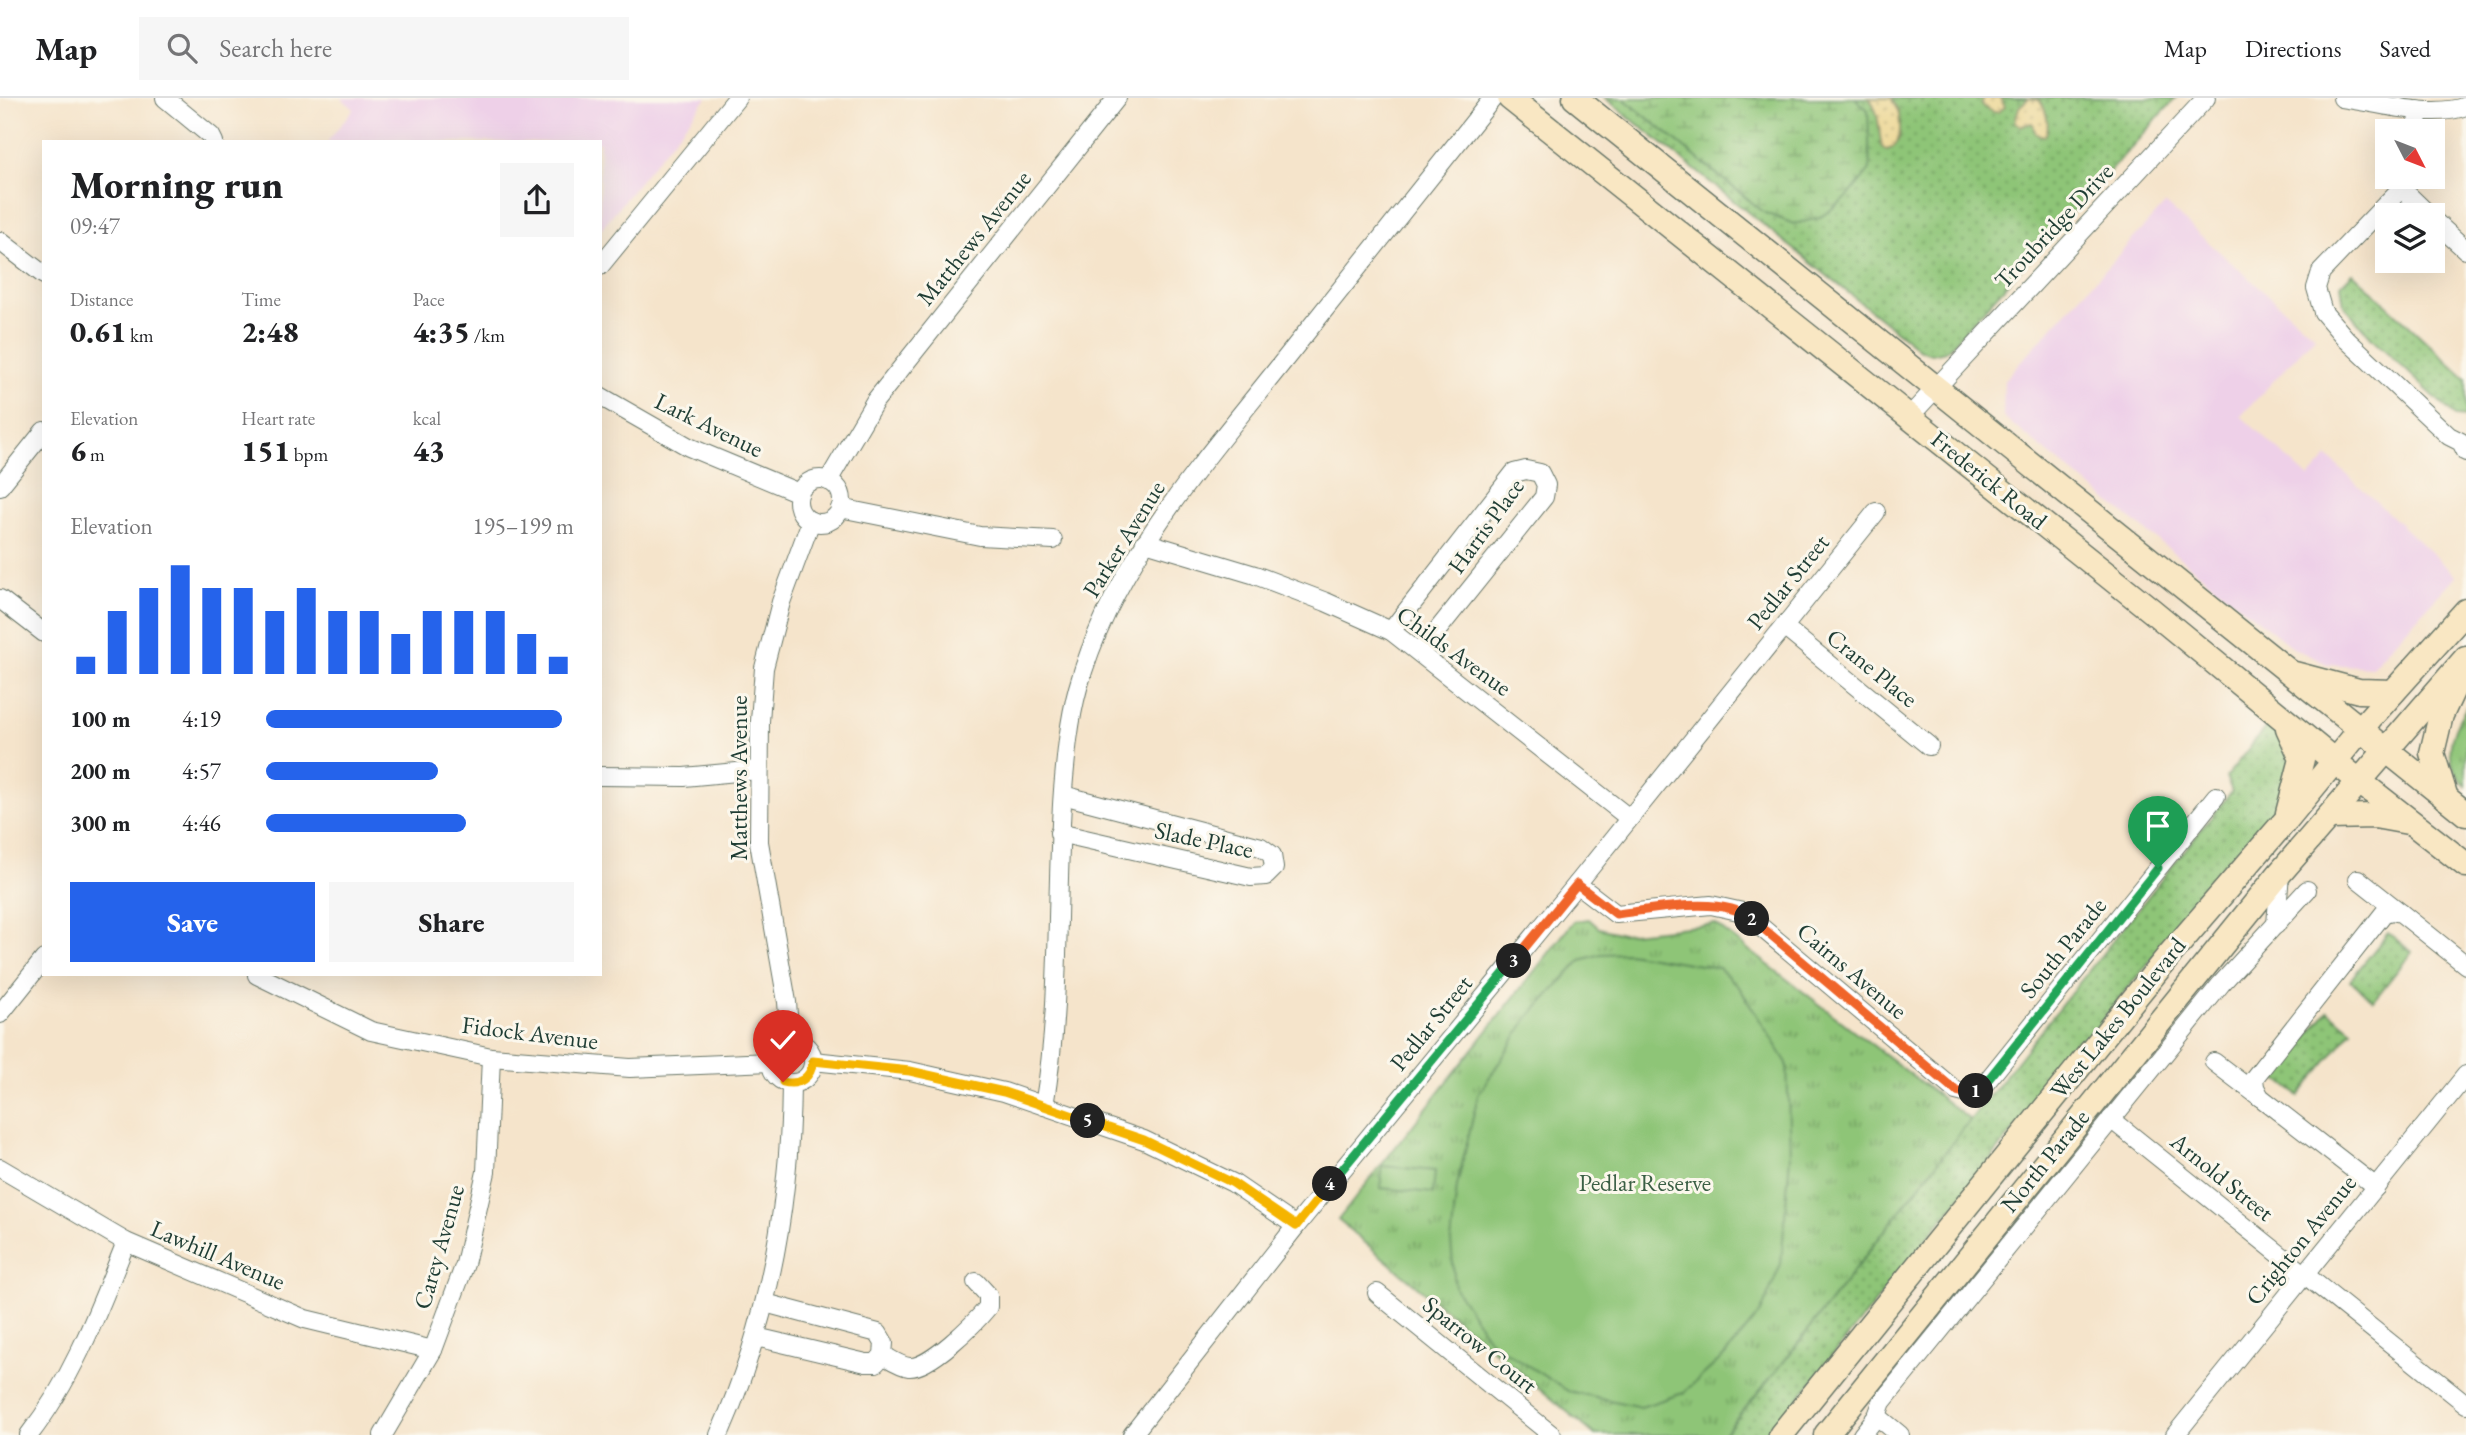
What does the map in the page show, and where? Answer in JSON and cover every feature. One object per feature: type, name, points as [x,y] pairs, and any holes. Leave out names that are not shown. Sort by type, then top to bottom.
[{"type":"main road","name":"Frederick Road","points":[[1510,98],[2466,865]]},
{"type":"main road","name":"Frederick Road","points":[[1575,98],[2466,814]]},
{"type":"main road","name":"West Lakes Boulevard","points":[[1781,1435],[2171,953],[2393,692],[2466,611]]},
{"type":"main road","points":[[2446,798],[2432,753],[2441,715],[2466,659]]},
{"type":"main road","name":"West Lakes Boulevard","points":[[1826,1435],[2280,873],[2466,659]]},
{"type":"main road","points":[[2288,672],[2359,691],[2393,692]]},
{"type":"main road","points":[[2285,721],[2302,758],[2286,820]]},
{"type":"main road","points":[[2329,817],[2375,816],[2413,823]]},
{"type":"street","points":[[165,98],[213,140]]},
{"type":"street","points":[[602,264],[737,98]]},
{"type":"street","name":"Matthews Avenue","points":[[828,481],[875,401],[1117,98]]},
{"type":"street","name":"Parker Avenue","points":[[1044,1106],[1052,1058],[1059,833],[1068,736],[1078,687],[1098,631],[1145,542],[1203,462],[1493,98]]},
{"type":"street","name":"Troubridge Drive","points":[[1909,417],[2206,98]]},
{"type":"street","points":[[2342,98],[2418,110],[2452,111],[2466,107]]},
{"type":"street","points":[[2418,110],[2418,119]]},
{"type":"street","points":[[2401,189],[2322,272],[2317,282],[2317,295],[2323,312],[2346,339],[2449,436],[2464,445]]},
{"type":"street","points":[[2445,231],[2466,250]]},
{"type":"street","points":[[0,241],[42,273]]},
{"type":"street","name":"Lark Avenue","points":[[602,397],[689,447],[799,493]]},
{"type":"street","points":[[0,485],[42,433]]},
{"type":"street","name":"Harris Place","points":[[1391,631],[1514,472],[1526,470],[1540,473],[1546,485],[1544,497],[1420,652]]},
{"type":"street","points":[[821,479],[828,481],[838,489],[841,497],[840,508],[825,522],[811,521],[801,512],[798,505],[799,493],[809,482],[821,479]]},
{"type":"street","points":[[840,508],[979,536],[1053,540]]},
{"type":"street","name":"Pedlar Street","points":[[1134,1434],[1296,1226],[1577,884],[1876,512]]},
{"type":"street","name":"Matthews Avenue","points":[[790,1041],[787,1002],[759,842],[758,770],[764,668],[781,602],[811,521]]},
{"type":"street","name":"Childs Avenue","points":[[1145,542],[1255,575],[1391,631],[1629,818]]},
{"type":"street","points":[[0,599],[42,631]]},
{"type":"street","name":"Crane Place","points":[[1784,627],[1929,746]]},
{"type":"street","points":[[602,776],[684,777],[758,770]]},
{"type":"street","name":"Slade Place","points":[[1059,833],[1251,877],[1266,876],[1275,868],[1272,855],[1261,847],[1063,794]]},
{"type":"street","name":"South Parade","points":[[1972,1095],[1983,1086],[2216,796]]},
{"type":"street","points":[[2276,925],[2280,873]]},
{"type":"street","points":[[2358,879],[2466,965]]},
{"type":"street","name":"Cairns Avenue","points":[[1577,884],[1616,914],[1711,905],[1743,912],[1956,1091],[1972,1095]]},
{"type":"street","name":"North Parade","points":[[1861,1435],[1877,1416],[1882,1402],[2221,984],[2307,891]]},
{"type":"street","points":[[2260,1097],[2254,1078],[2384,914],[2392,911],[2401,913]]},
{"type":"street","points":[[0,1014],[42,962]]},
{"type":"street","name":"Fidock Avenue","points":[[259,976],[371,1031],[491,1057],[630,1068],[770,1062]]},
{"type":"street","points":[[790,1041],[805,1046],[813,1061],[807,1077],[791,1084],[778,1080],[773,1074],[770,1062],[776,1048],[790,1041]]},
{"type":"street","name":"Carey Avenue","points":[[383,1435],[433,1350],[465,1264],[486,1172],[491,1057]]},
{"type":"street","points":[[813,1061],[910,1071],[1004,1092],[1144,1140],[1233,1183],[1296,1226]]},
{"type":"street","points":[[2214,1062],[2376,1187]]},
{"type":"street","name":"Crighton Avenue","points":[[2175,1435],[2466,1075]]},
{"type":"street","points":[[719,1435],[747,1365],[765,1303],[786,1196],[791,1084]]},
{"type":"street","name":"Arnold Street","points":[[2111,1119],[2466,1404]]},
{"type":"street","name":"Lawhill Avenue","points":[[0,1168],[126,1242],[305,1319],[433,1350]]},
{"type":"street","points":[[29,1435],[87,1340],[126,1242]]},
{"type":"street","points":[[883,1355],[907,1367],[924,1365],[942,1351],[988,1307],[988,1295],[976,1282]]},
{"type":"street","name":"Sparrow Court","points":[[1377,1293],[1552,1435]]},
{"type":"street","points":[[756,1337],[866,1363],[876,1363],[883,1355],[884,1342],[878,1333],[765,1303]]},
{"type":"street","points":[[1877,1416],[1900,1435]]},
{"type":"shaded area","points":[[341,98],[707,98],[602,228],[602,140],[329,140],[354,109]]},
{"type":"shaded area","points":[[2165,204],[2315,336],[2241,416],[2309,478],[2328,457],[2456,576],[2372,667],[2327,664],[2293,648],[2003,417],[2004,380]]},
{"type":"green space","points":[[1605,98],[2176,98],[1946,351],[1931,354],[1920,350]]},
{"type":"green space","points":[[1623,98],[1855,98],[1868,110],[1870,169],[1847,198],[1819,218],[1794,224],[1765,213]]},
{"type":"green space","points":[[2353,273],[2466,379],[2466,417],[2455,416],[2373,339],[2344,306],[2341,285]]},
{"type":"green space","points":[[2466,708],[2466,786],[2453,767],[2451,747],[2455,727]]},
{"type":"green space","points":[[2272,719],[2292,752],[2287,788],[2273,813],[2178,926],[1769,1435],[1723,1435],[1778,1369],[1970,1120],[2232,791],[2226,777]]},
{"type":"green space","name":"Pedlar Reserve","points":[[1589,919],[1599,928],[1622,934],[1715,924],[1970,1120],[1778,1369],[1723,1435],[1595,1435],[1338,1220],[1574,921]]},
{"type":"green space","points":[[2388,933],[2412,952],[2374,1000],[2350,980]]},
{"type":"green space","name":"Pedlar Reserve","points":[[1628,953],[1719,968],[1739,987],[1787,1063],[1790,1156],[1781,1264],[1761,1312],[1725,1355],[1683,1393],[1641,1407],[1568,1391],[1492,1343],[1455,1288],[1451,1242],[1457,1186],[1478,1095],[1528,1018],[1581,960],[1601,954]]},
{"type":"green space","points":[[2328,1011],[2352,1030],[2299,1096],[2275,1077]]},
{"type":"green space","points":[[1383,1166],[1435,1171],[1433,1193],[1380,1188]]},
{"type":"sand","points":[[1869,98],[1892,98],[1898,111],[1899,137],[1891,149],[1885,150],[1882,147],[1877,115]]},
{"type":"sand","points":[[1984,98],[2000,98],[2005,107],[1998,112],[1992,112],[1981,105]]},
{"type":"sand","points":[[2029,98],[2039,100],[2044,108],[2048,123],[2045,136],[2036,134],[2032,123],[2022,126],[2015,122],[2019,107]]},
{"type":"route","points":[[783,1082],[791,1084],[802,1081],[811,1072],[813,1061],[910,1071],[1004,1092],[1144,1140],[1233,1183],[1296,1226],[1577,884],[1616,914],[1711,905],[1743,912],[1956,1091],[1972,1095],[1983,1086],[2158,868]]}]
